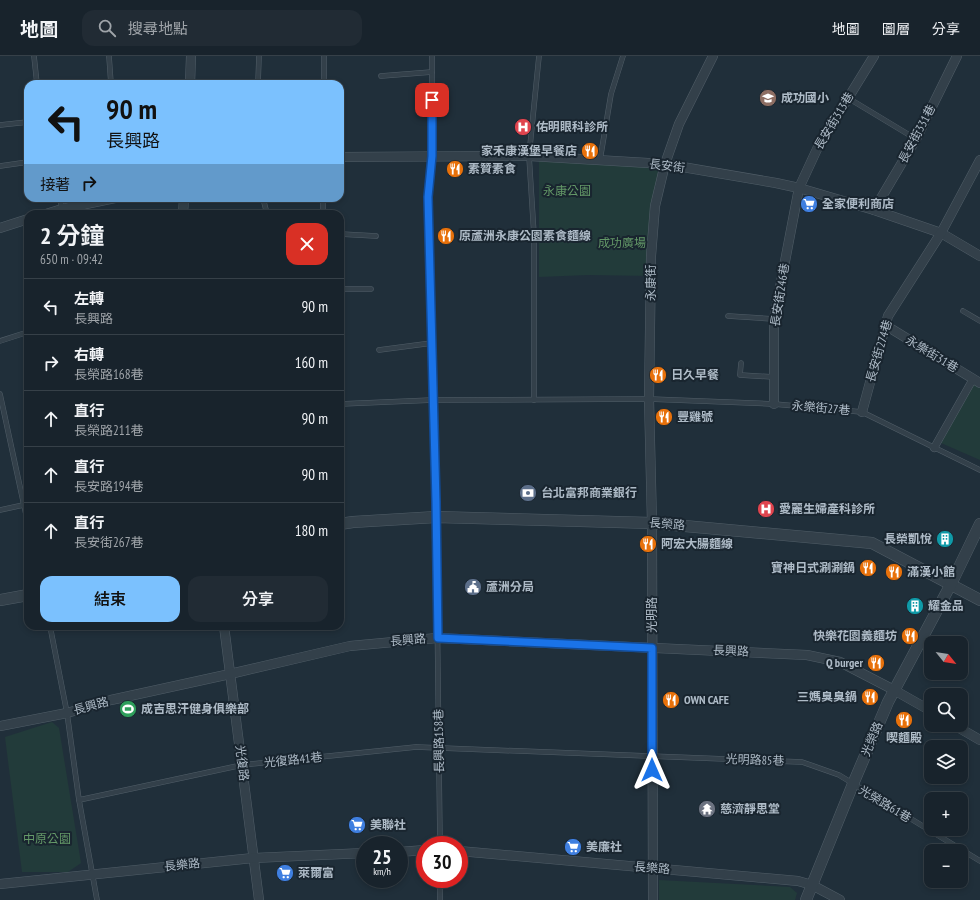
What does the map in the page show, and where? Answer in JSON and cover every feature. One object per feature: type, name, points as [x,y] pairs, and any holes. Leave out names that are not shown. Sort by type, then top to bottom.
[{"type":"street","points":[[190,80],[191,56]]},
{"type":"street","name":"永康街","points":[[652,523],[649,399],[651,256],[655,200],[665,164],[679,124],[713,56]]},
{"type":"street","name":"長安街313巷","points":[[799,188],[818,147],[874,56]]},
{"type":"street","name":"長安街331巷","points":[[874,210],[916,139],[957,56]]},
{"type":"street","name":"長安街","points":[[344,157],[529,156],[665,164],[799,188],[874,210],[941,233],[980,256]]},
{"type":"street","name":"長安街274巷","points":[[862,412],[888,316],[941,233],[980,160]]},
{"type":"street","name":"長安街246巷","points":[[774,404],[774,319],[799,188]]},
{"type":"street","points":[[59,210],[96,202]]},
{"type":"street","points":[[0,228],[24,220]]},
{"type":"street","name":"永樂街31巷","points":[[885,325],[977,381]]},
{"type":"street","points":[[934,448],[977,381]]},
{"type":"street","name":"長榮路","points":[[344,523],[436,517],[652,523],[872,543],[980,600]]},
{"type":"street","name":"光明路","points":[[652,523],[653,900]]},
{"type":"street","name":"光榮路","points":[[806,900],[852,784],[894,690],[951,584],[980,524]]},
{"type":"street","points":[[0,600],[24,596]]},
{"type":"street","name":"光復路","points":[[224,630],[259,900]]},
{"type":"street","name":"長興路","points":[[0,726],[66,713],[118,699],[350,646],[438,638],[806,655],[840,662],[924,707]]},
{"type":"street","points":[[966,732],[980,740]]},
{"type":"street","name":"長樂路","points":[[468,852],[798,881],[812,885],[840,900]]},
{"type":"street","name":"長樂路","points":[[0,884],[253,858],[356,853]]},
{"type":"lane","points":[[34,56],[37,80]]},
{"type":"lane","points":[[109,56],[111,80]]},
{"type":"lane","points":[[258,80],[259,56]]},
{"type":"lane","points":[[324,56],[324,80]]},
{"type":"lane","name":"長興路158巷","points":[[432,56],[432,156],[428,197],[436,517],[440,836]]},
{"type":"lane","points":[[534,400],[534,235],[529,156],[539,56]]},
{"type":"lane","points":[[600,160],[611,94],[622,56]]},
{"type":"lane","points":[[381,76],[432,72]]},
{"type":"lane","points":[[848,98],[916,139]]},
{"type":"lane","points":[[0,125],[24,122]]},
{"type":"lane","points":[[0,166],[24,163]]},
{"type":"lane","points":[[61,202],[62,209]]},
{"type":"lane","points":[[344,234],[376,236]]},
{"type":"lane","points":[[470,237],[534,235]]},
{"type":"lane","points":[[344,289],[371,289]]},
{"type":"lane","points":[[963,311],[980,321]]},
{"type":"lane","points":[[728,316],[774,319]]},
{"type":"lane","points":[[0,341],[24,333]]},
{"type":"lane","points":[[379,350],[432,344]]},
{"type":"lane","points":[[741,363],[740,375],[774,377]]},
{"type":"lane","points":[[0,394],[24,496]]},
{"type":"lane","name":"永樂街27巷","points":[[344,404],[433,400],[649,399],[774,404],[862,412],[980,470]]},
{"type":"lane","points":[[0,510],[24,504]]},
{"type":"lane","points":[[51,630],[97,900]]},
{"type":"lane","name":"光復路41巷","points":[[79,800],[242,765],[416,747],[652,756]]},
{"type":"lane","name":"光明路85巷","points":[[652,756],[802,762],[839,775],[852,784]]},
{"type":"lane","name":"光榮路61巷","points":[[852,784],[980,861]]},
{"type":"lane","points":[[440,888],[440,900]]},
{"type":"green space","points":[[600,160],[665,164],[655,206],[651,276],[588,275],[539,277],[539,161]]},
{"type":"green space","points":[[975,383],[980,387],[980,460],[941,443]]},
{"type":"green space","name":"中原公園","points":[[52,722],[59,728],[81,863],[68,872],[22,872],[5,737]]},
{"type":"green space","points":[[659,880],[790,887],[797,893],[795,900],[659,900]]},
{"type":"place","name":"成功國小","points":[[768,98]]},
{"type":"place","name":"佑明眼科診所","points":[[523,127]]},
{"type":"place","name":"家禾康漢堡早餐店","points":[[590,151]]},
{"type":"place","name":"素贊素食","points":[[455,169]]},
{"type":"place","name":"全家便利商店","points":[[809,204]]},
{"type":"place","name":"原蘆洲永康公園素食麵線","points":[[446,236]]},
{"type":"place","name":"日久早餐","points":[[658,375]]},
{"type":"place","name":"豐雞號","points":[[664,417]]},
{"type":"place","name":"台北富邦商業銀行","points":[[528,493]]},
{"type":"place","name":"愛麗生婦產科診所","points":[[766,509]]},
{"type":"place","name":"長榮凱悅","points":[[945,539]]},
{"type":"place","name":"阿宏大腸麵線","points":[[648,544]]},
{"type":"place","name":"寶神日式涮涮鍋","points":[[868,568]]},
{"type":"place","name":"滿漢小館","points":[[894,572]]},
{"type":"place","name":"蘆洲分局","points":[[473,587]]},
{"type":"place","name":"耀金品","points":[[915,606]]},
{"type":"place","name":"快樂花園義麵坊","points":[[910,636]]},
{"type":"place","name":"Q burger","points":[[876,663]]},
{"type":"place","name":"三媽臭臭鍋","points":[[870,697]]},
{"type":"place","name":"OWN CAFE","points":[[671,700]]},
{"type":"place","name":"成吉思汗健身俱樂部","points":[[128,709]]},
{"type":"place","name":"喫麵殿","points":[[904,720]]},
{"type":"place","name":"慈濟靜思堂","points":[[707,809]]},
{"type":"place","name":"美聯社","points":[[357,825]]},
{"type":"place","name":"美廉社","points":[[573,847]]},
{"type":"place","name":"萊爾富","points":[[285,873]]},
{"type":"route","points":[[432,100],[432,156],[428,197],[438,638],[652,648],[652,770]]},
{"type":"park label","name":"永康公園","points":[[567,191]]},
{"type":"park label","name":"成功廣場","points":[[622,243]]}]
